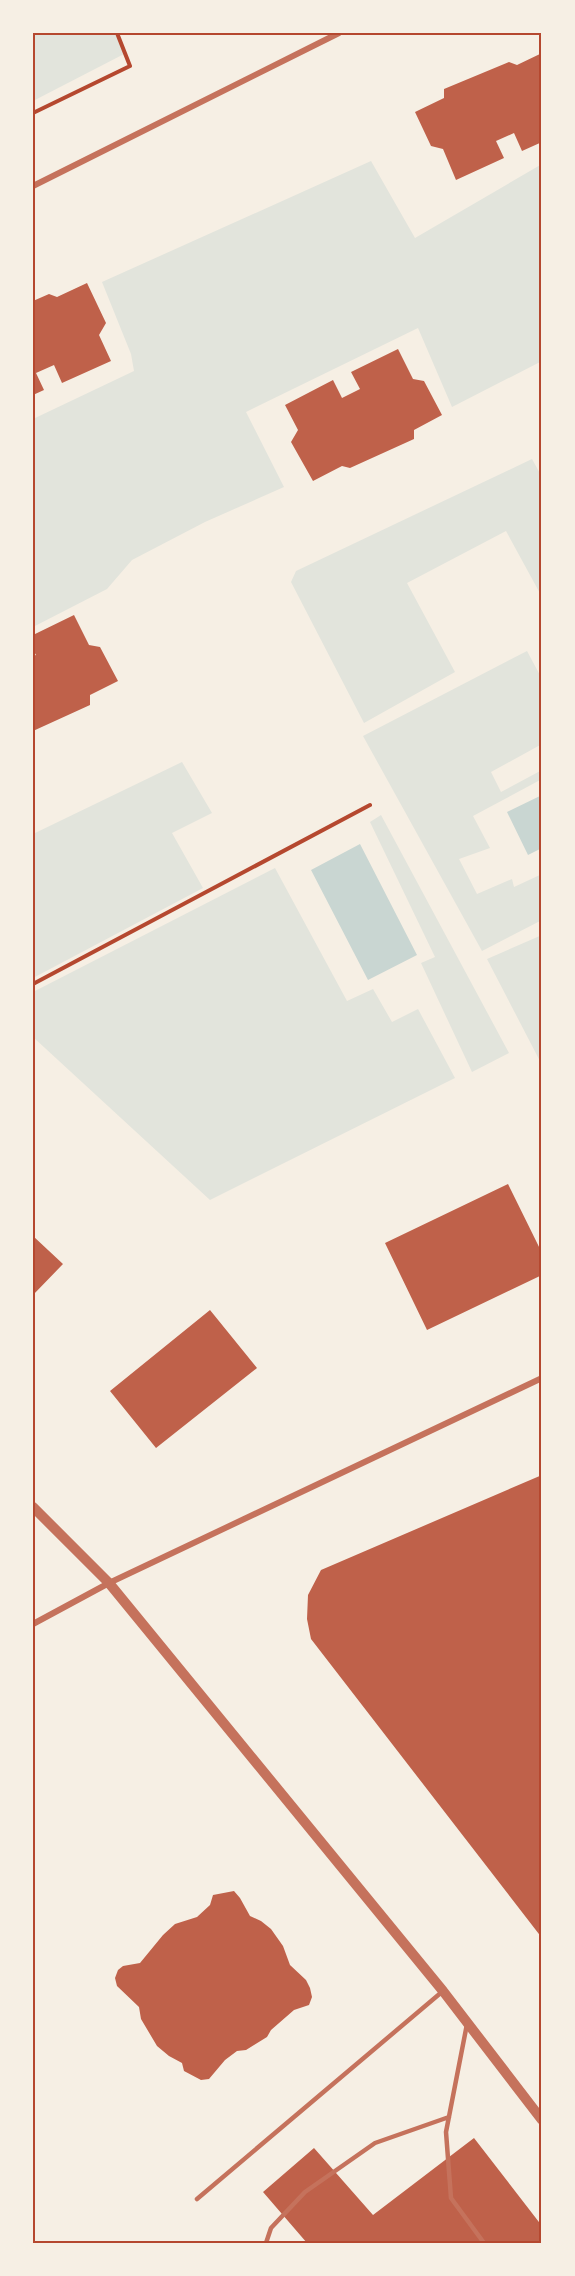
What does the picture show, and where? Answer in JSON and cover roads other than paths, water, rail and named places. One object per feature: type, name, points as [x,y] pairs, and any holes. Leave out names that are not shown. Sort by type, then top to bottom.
[{"type":"street","points":[[33,186],[339,33]]},
{"type":"street","points":[[33,1624],[109,1583],[542,1378]]},
{"type":"street","points":[[33,1507],[109,1583],[443,1991],[542,2120]]},
{"type":"lane","points":[[197,2199],[443,1991]]},
{"type":"lane","points":[[467,2022],[446,2132],[451,2198],[484,2243]]},
{"type":"lane","points":[[266,2243],[271,2228],[305,2192],[375,2143],[449,2117]]}]
